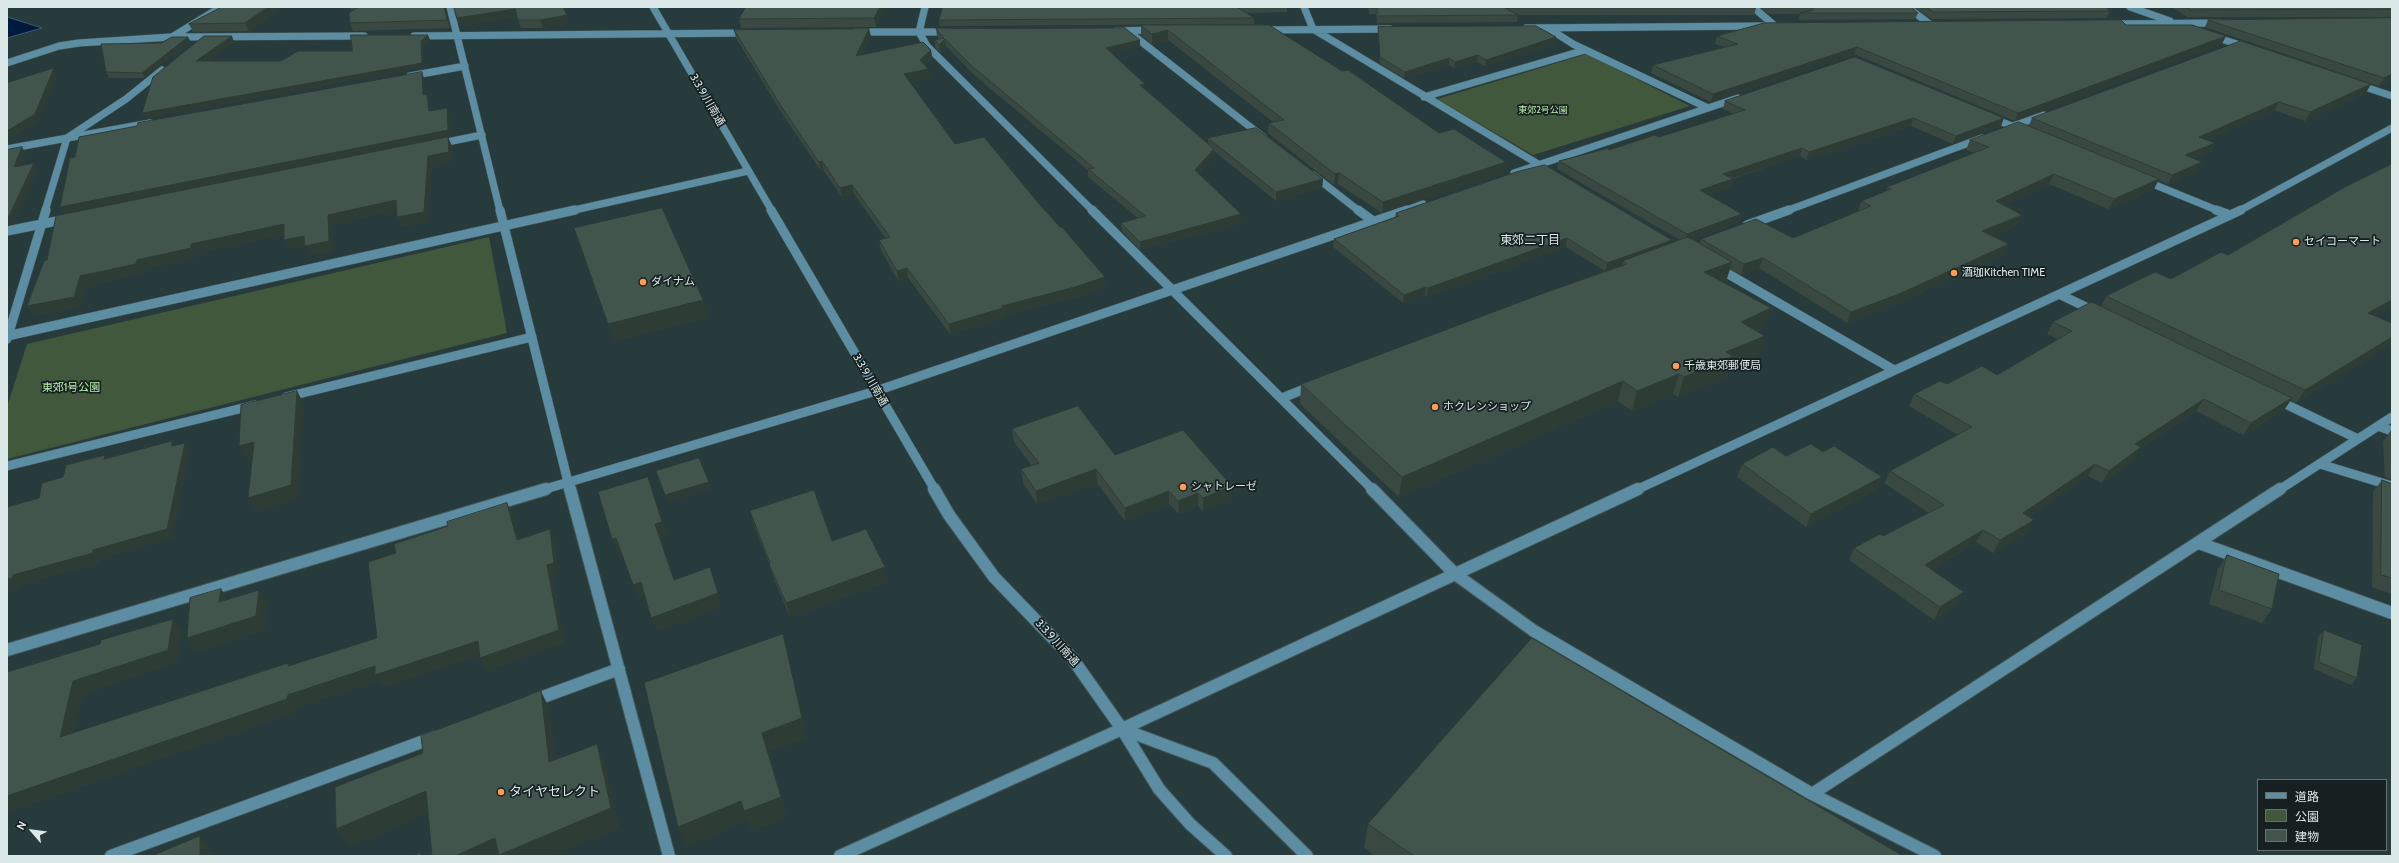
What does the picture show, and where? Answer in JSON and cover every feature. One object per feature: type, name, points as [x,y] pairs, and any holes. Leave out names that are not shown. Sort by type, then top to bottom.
[{"type":"street","points":[[171,38],[221,7]]},
{"type":"street","points":[[450,7],[568,483],[669,856]]},
{"type":"street","name":"3.3.9 川南通","points":[[653,7],[949,515],[990,571],[1072,658],[1122,729],[1159,789],[1190,824],[1226,856]]},
{"type":"street","points":[[925,7],[919,32],[927,46],[1282,398],[1455,574],[1534,631],[1812,794],[1935,856]]},
{"type":"street","points":[[1304,7],[1313,29],[1552,173]]},
{"type":"street","points":[[1753,7],[1775,26]]},
{"type":"street","points":[[1907,7],[1931,25]]},
{"type":"street","points":[[2130,7],[2199,31]]},
{"type":"street","points":[[2106,24],[2225,23]]},
{"type":"street","points":[[1915,25],[1939,25]]},
{"type":"street","points":[[1517,28],[1782,26]]},
{"type":"street","points":[[1548,28],[1586,50],[1708,108]]},
{"type":"street","points":[[1259,30],[1399,29]]},
{"type":"street","points":[[1128,30],[1267,140]]},
{"type":"street","points":[[1112,31],[1158,30]]},
{"type":"street","points":[[849,32],[958,32]]},
{"type":"street","points":[[410,36],[754,33]]},
{"type":"street","points":[[2206,34],[2257,51]]},
{"type":"street","points":[[7,63],[59,46],[171,38],[370,36]]},
{"type":"street","points":[[193,46],[205,37]]},
{"type":"street","points":[[2220,49],[2235,44]]},
{"type":"street","points":[[1424,96],[1586,50]]},
{"type":"street","points":[[170,64],[126,99],[67,138],[7,337],[748,171]]},
{"type":"street","points":[[402,77],[465,66]]},
{"type":"street","points":[[2347,81],[2392,96]]},
{"type":"street","points":[[1508,175],[1744,96]]},
{"type":"street","points":[[1736,229],[2049,112]]},
{"type":"street","points":[[1983,114],[2027,132]]},
{"type":"street","points":[[7,149],[161,121]]},
{"type":"street","points":[[840,856],[1122,729],[1894,370],[2061,295],[2230,215],[2392,128]]},
{"type":"street","points":[[428,146],[482,135]]},
{"type":"street","points":[[1304,168],[1373,221]]},
{"type":"street","points":[[2136,177],[2230,215]]},
{"type":"street","points":[[7,650],[876,391],[1433,201]]},
{"type":"street","points":[[7,231],[72,218]]},
{"type":"street","points":[[1711,264],[1894,370]]},
{"type":"street","points":[[2061,295],[2103,315]]},
{"type":"street","points":[[277,399],[532,337]]},
{"type":"street","points":[[1282,398],[1319,384]]},
{"type":"street","points":[[2266,395],[2358,439]]},
{"type":"street","points":[[7,466],[262,403]]},
{"type":"street","points":[[1812,794],[2392,417]]},
{"type":"street","points":[[2378,426],[2392,431]]},
{"type":"street","points":[[2320,464],[2392,486]]},
{"type":"street","points":[[2199,543],[2392,613]]},
{"type":"street","points":[[522,705],[619,669]]},
{"type":"street","points":[[1122,729],[1213,763],[1307,856]]},
{"type":"street","points":[[111,856],[447,732]]},
{"type":"green space","name":"東郊2号公園","points":[[1587,54],[1690,106],[1533,155],[1437,99]]},
{"type":"green space","name":"東郊1号公園","points":[[489,237],[507,333],[7,459],[7,407],[27,344]]},
{"type":"water","points":[[7,17],[42,28],[7,38]]},
{"type":"building","points":[[222,7],[268,7],[245,23],[189,24]]},
{"type":"building","points":[[359,7],[444,7],[447,20],[350,23],[349,13]]},
{"type":"building","points":[[454,7],[563,7],[567,15],[540,20],[518,20],[515,9],[457,18]]},
{"type":"building","points":[[746,7],[880,7],[874,18],[739,19]]},
{"type":"building","points":[[943,7],[1237,7],[1254,18],[939,20]]},
{"type":"building","points":[[1369,7],[1756,8],[1505,8],[1518,15],[1377,16],[1377,8]]},
{"type":"building","points":[[1770,7],[1813,7],[1771,8]]},
{"type":"building","points":[[1813,7],[1911,7],[1918,13],[1800,13],[1813,10]]},
{"type":"building","points":[[1926,7],[2105,7],[2110,11],[1934,12]]},
{"type":"building","points":[[2187,7],[2392,7],[2392,9],[2191,10]]},
{"type":"building","points":[[2392,18],[2392,74],[2384,78],[2208,20]]},
{"type":"building","points":[[2121,20],[2126,25],[2192,25],[2226,36],[2018,113],[1857,47],[1713,94],[1653,65],[1738,44],[1717,36],[1764,23]]},
{"type":"building","points":[[1141,25],[1269,25],[1342,71],[1348,70],[1439,133],[1454,129],[1506,162],[1383,202],[1339,173],[1335,174],[1269,123],[1284,120],[1168,30],[1152,34]]},
{"type":"building","points":[[1536,26],[1556,37],[1486,60],[1478,55],[1455,62],[1449,58],[1405,72],[1380,57],[1378,27]]},
{"type":"building","points":[[1125,28],[1140,40],[1106,48],[1145,84],[1140,85],[1214,149],[1195,170],[1241,214],[1140,242],[1121,223],[1145,216],[1088,169],[1094,168],[972,66],[945,39],[939,45],[935,40],[944,38],[936,29]]},
{"type":"building","points":[[869,29],[856,56],[923,42],[931,50],[920,60],[928,69],[904,74],[955,144],[984,137],[1040,205],[1060,227],[1062,227],[1105,277],[1075,287],[1002,306],[1003,308],[949,324],[907,268],[897,271],[879,240],[890,237],[852,185],[840,188],[822,161],[819,162],[781,106],[734,30]]},
{"type":"building","points":[[351,35],[428,35],[421,41],[422,63],[142,113],[153,77],[204,36],[232,36],[196,61],[281,61],[298,51],[352,51]]},
{"type":"building","points":[[172,37],[188,37],[142,73],[106,72],[101,44],[161,43]]},
{"type":"building","points":[[2241,41],[2371,84],[2310,112],[2279,102],[2199,137],[2215,143],[2185,155],[2202,162],[2172,175],[2032,118]]},
{"type":"building","points":[[1855,57],[2004,118],[1956,136],[1913,118],[1809,152],[1802,148],[1723,174],[1733,179],[1700,190],[1742,214],[1687,234],[1559,161],[1609,148],[1609,150],[1655,135],[1659,137],[1745,110],[1725,101]]},
{"type":"building","points":[[54,68],[35,114],[7,131],[7,83]]},
{"type":"building","points":[[422,72],[423,95],[427,94],[429,111],[447,108],[448,130],[60,207],[70,158],[75,157],[79,137],[137,126],[138,123]]},
{"type":"building","points":[[2019,122],[2159,179],[2114,199],[2054,174],[1996,201],[2022,215],[1982,231],[2009,244],[1899,294],[1851,312],[1763,258],[1744,264],[1701,239],[1756,219],[1793,238],[1871,206],[1861,201],[1891,189],[1887,187],[1989,147],[1970,140]]},
{"type":"building","points":[[1256,128],[1323,179],[1276,192],[1208,138]]},
{"type":"building","points":[[448,137],[449,152],[428,156],[424,212],[397,217],[396,200],[328,215],[329,241],[305,246],[304,236],[284,240],[284,224],[191,244],[191,248],[137,260],[136,264],[80,276],[74,297],[27,306],[44,261],[47,260],[56,216]]},
{"type":"building","points":[[22,147],[14,167],[34,163],[9,216],[7,217],[7,150]]},
{"type":"building","points":[[2392,164],[2392,300],[2368,313],[2392,323],[2392,337],[2305,390],[2106,296],[2155,272],[2171,279],[2221,252],[2228,255],[2345,187]]},
{"type":"building","points":[[1545,165],[1672,240],[1607,263],[1567,238],[1428,288],[1426,287],[1404,295],[1334,239],[1399,216],[1396,213],[1516,172]]},
{"type":"building","name":"ダイナム","points":[[662,208],[703,300],[608,324],[574,228]]},
{"type":"building","points":[[1688,237],[1732,262],[1704,272],[1771,308],[1741,322],[1765,336],[1726,352],[1733,356],[1684,377],[1679,374],[1637,391],[1623,381],[1402,477],[1301,384],[1544,293],[1627,264],[1623,261]]},
{"type":"building","points":[[2092,302],[2292,398],[2251,423],[2204,399],[2135,444],[2141,447],[2109,471],[2095,464],[2023,513],[2034,520],[2000,540],[1983,530],[1925,565],[1964,592],[1940,607],[1854,548],[1880,534],[1883,536],[1944,505],[1890,471],[1972,427],[1914,394],[1940,381],[1947,384],[1982,366],[1997,375],[2072,331],[2053,322]]},
{"type":"building","points":[[297,391],[291,485],[248,498],[254,442],[239,446],[241,405]]},
{"type":"building","points":[[1078,406],[1115,455],[1183,430],[1232,486],[1203,498],[1198,493],[1178,501],[1169,491],[1125,508],[1096,469],[1036,491],[1021,469],[1039,463],[1012,429]]},
{"type":"building","points":[[172,441],[172,446],[185,443],[167,529],[93,550],[93,553],[13,575],[13,578],[7,579],[7,507],[39,498],[42,483],[63,477],[66,465],[105,455],[104,459]]},
{"type":"building","points":[[1811,444],[1823,452],[1834,446],[1882,477],[1811,514],[1742,464],[1773,447],[1786,456]]},
{"type":"building","points":[[699,458],[709,482],[665,495],[656,471]]},
{"type":"building","points":[[648,477],[662,522],[655,524],[674,580],[710,567],[718,593],[651,618],[641,582],[633,585],[616,538],[612,539],[598,492]]},
{"type":"building","points":[[2382,480],[2392,484],[2392,578],[2381,575]]},
{"type":"building","points":[[814,490],[832,541],[866,529],[885,567],[786,603],[769,564],[770,563],[750,511]]},
{"type":"building","points":[[507,503],[517,540],[550,529],[554,563],[547,565],[559,630],[480,658],[478,641],[375,675],[375,666],[288,695],[287,699],[7,796],[7,672],[100,644],[101,640],[173,619],[168,650],[73,681],[60,737],[288,663],[288,666],[377,638],[368,562],[396,553],[394,544],[448,526],[447,522]]},
{"type":"building","points":[[2227,555],[2279,574],[2272,609],[2219,590]]},
{"type":"building","points":[[221,589],[219,602],[259,590],[256,616],[187,638],[190,598]]},
{"type":"building","points":[[2324,630],[2362,645],[2357,678],[2319,662]]},
{"type":"building","points":[[783,634],[802,718],[762,733],[781,797],[744,811],[741,801],[678,827],[644,683]]},
{"type":"building","points":[[1532,638],[1903,856],[1414,856],[1368,824]]},
{"type":"building","points":[[541,691],[549,762],[597,744],[611,808],[499,855],[495,838],[455,856],[432,856],[426,791],[336,829],[335,787],[423,753],[421,736]]},
{"type":"building","points":[[200,836],[200,856],[152,856]]},
{"type":"building","points":[[420,853],[421,856],[414,856]]},
{"type":"place","name":"セイコーマート","points":[[2296,242]]},
{"type":"place","name":"酒珈Kitchen TIME","points":[[1954,273]]},
{"type":"place","name":"ダイナム","points":[[643,282]]},
{"type":"place","name":"千歳東郊郵便局","points":[[1676,366]]},
{"type":"place","name":"ホクレンショップ","points":[[1435,407]]},
{"type":"place","name":"シャトレーゼ","points":[[1183,487]]},
{"type":"place","name":"タイヤセレクト","points":[[501,792]]},
{"type":"district","name":"東郊二丁目","points":[[1530,240]]}]
